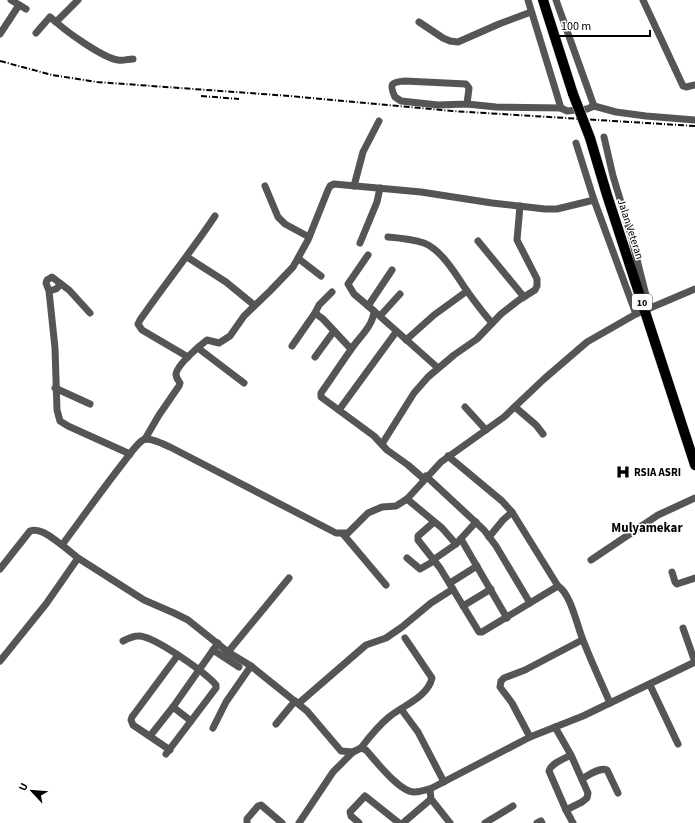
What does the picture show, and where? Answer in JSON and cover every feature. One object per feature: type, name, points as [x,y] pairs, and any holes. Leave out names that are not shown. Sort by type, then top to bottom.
[{"type":"highway","name":"Jalan Veteran","points":[[543,0],[573,94],[590,138],[643,310],[694,461]]},
{"type":"street","points":[[11,0],[26,9]]},
{"type":"street","points":[[56,22],[78,0]]},
{"type":"street","points":[[528,0],[561,108]]},
{"type":"street","points":[[556,0],[594,106]]},
{"type":"street","points":[[643,0],[683,86],[686,87],[695,85]]},
{"type":"street","points":[[0,34],[19,4]]},
{"type":"street","points":[[419,22],[443,38],[458,42],[531,12]]},
{"type":"street","points":[[36,33],[50,17],[88,46],[117,60],[133,59]]},
{"type":"street","points":[[467,104],[469,88],[466,84],[405,81],[392,84],[395,97],[402,101],[438,105],[467,104],[496,107],[561,108],[567,111],[587,109],[594,106],[616,112],[695,120]]},
{"type":"street","points":[[354,184],[360,159],[379,121]]},
{"type":"street","points":[[604,137],[613,176],[630,232],[643,310]]},
{"type":"street","points":[[576,143],[594,200],[643,310]]},
{"type":"street","points":[[62,545],[130,454],[141,441],[145,439],[179,386],[180,383],[176,377],[176,374],[188,357],[207,340],[219,342],[230,336],[239,321],[270,291],[299,259],[330,186],[334,184],[354,184],[520,206],[557,209],[594,200]]},
{"type":"street","points":[[265,186],[278,217],[285,224],[309,236]]},
{"type":"street","points":[[360,243],[380,188]]},
{"type":"street","points":[[382,444],[414,393],[438,368],[473,342],[501,314],[536,290],[537,279],[517,240],[520,206]]},
{"type":"street","points":[[188,357],[142,330],[138,324],[159,292],[187,257],[215,216]]},
{"type":"street","points":[[388,237],[407,239],[426,244],[442,258],[492,323]]},
{"type":"street","points":[[478,241],[524,297]]},
{"type":"street","points":[[368,255],[348,284],[354,294],[438,368]]},
{"type":"street","points":[[187,257],[226,282],[254,305]]},
{"type":"street","points":[[299,259],[321,276]]},
{"type":"street","points":[[392,270],[371,308],[373,319],[368,328],[351,349],[321,395],[322,398],[374,436],[387,450],[425,478],[476,522],[496,546],[530,603]]},
{"type":"street","points":[[90,313],[69,290],[54,278],[47,280],[46,283],[49,291],[54,348],[57,410],[60,421],[130,454]]},
{"type":"street","points":[[49,291],[56,290],[61,284]]},
{"type":"street","points":[[145,439],[170,447],[336,533],[348,533],[368,514],[382,507],[396,506],[407,499],[438,464],[486,430],[515,407],[544,379],[587,342],[643,310],[695,289]]},
{"type":"street","points":[[406,340],[434,315],[466,291]]},
{"type":"street","points":[[292,346],[319,305],[332,292]]},
{"type":"street","points":[[380,316],[400,294]]},
{"type":"street","points":[[315,313],[351,349]]},
{"type":"street","points":[[315,357],[334,331]]},
{"type":"street","points":[[339,410],[396,332]]},
{"type":"street","points":[[198,348],[244,383]]},
{"type":"street","points":[[55,388],[90,404]]},
{"type":"street","points":[[465,407],[486,430]]},
{"type":"street","points":[[515,407],[536,425],[542,434]]},
{"type":"street","points":[[448,456],[502,500],[512,512],[558,586],[562,589],[570,604],[582,640],[610,703]]},
{"type":"street","points":[[591,560],[658,515],[695,498]]},
{"type":"street","points":[[407,499],[459,541],[477,566],[507,618]]},
{"type":"street","points":[[489,537],[503,520],[512,512]]},
{"type":"street","points":[[434,522],[418,536],[418,541],[434,560],[476,628],[480,632],[507,618],[558,586]]},
{"type":"street","points":[[407,558],[420,569],[459,541],[476,522]]},
{"type":"street","points":[[0,569],[30,531],[37,530],[42,532],[78,558],[144,600],[188,620],[228,652],[251,666],[297,702],[316,720],[341,751],[353,752]]},
{"type":"street","points":[[343,534],[386,585]]},
{"type":"street","points":[[0,661],[46,604],[78,558]]},
{"type":"street","points":[[276,724],[297,702],[366,645],[386,638],[402,627],[477,566]]},
{"type":"street","points":[[672,572],[674,582],[677,584],[695,578]]},
{"type":"street","points":[[228,652],[289,578]]},
{"type":"street","points":[[463,606],[491,589]]},
{"type":"street","points":[[361,748],[366,750],[396,782],[405,789],[414,792],[430,788],[530,737],[583,716],[695,662],[683,628]]},
{"type":"street","points":[[123,641],[142,636],[178,655],[215,683],[216,686],[168,752],[150,736],[133,725],[132,717],[178,655]]},
{"type":"street","points":[[299,823],[333,772],[353,752],[361,748],[376,729],[424,692],[431,683],[432,678],[405,638]]},
{"type":"street","points":[[530,737],[512,703],[500,687],[501,681],[504,678],[525,670],[582,640]]},
{"type":"street","points":[[150,736],[173,707],[218,643]]},
{"type":"street","points":[[214,650],[239,667]]},
{"type":"street","points":[[213,728],[226,702],[251,666]]},
{"type":"street","points":[[650,685],[678,744]]},
{"type":"street","points":[[173,707],[191,722]]},
{"type":"street","points":[[401,709],[418,732],[444,782]]},
{"type":"street","points":[[555,727],[571,755],[588,794],[587,798],[582,802],[566,810]]},
{"type":"street","points":[[571,755],[553,765],[549,768],[549,771],[573,823]]},
{"type":"street","points":[[582,779],[605,769],[607,770],[618,793]]},
{"type":"street","points":[[430,788],[431,798],[450,823]]},
{"type":"street","points":[[359,823],[351,816],[350,812],[365,796],[399,823]]},
{"type":"street","points":[[403,823],[431,798]]},
{"type":"street","points":[[247,823],[247,819],[258,806],[261,806],[282,823]]},
{"type":"street","points":[[485,823],[496,820],[513,806]]},
{"type":"street","points":[[537,823],[540,821],[542,823]]},
{"type":"railway","points":[[0,61],[52,75],[97,82],[290,96],[452,111],[695,126]]},
{"type":"railway","points":[[201,96],[239,99]]},
{"type":"place","name":"RSIA ASRI","points":[[623,472]]},
{"type":"district","name":"Mulyamekar","points":[[647,527]]}]
